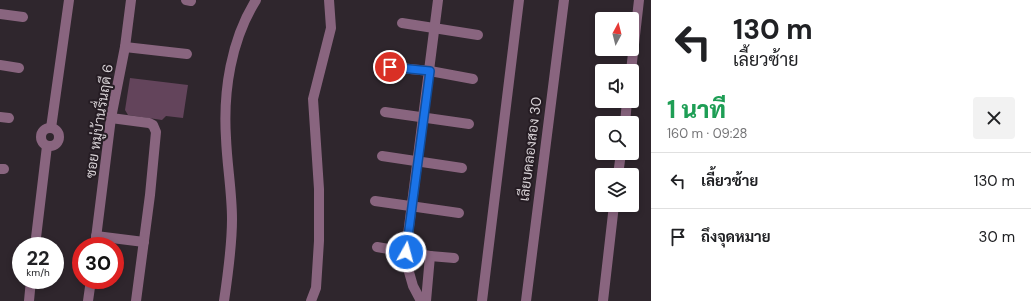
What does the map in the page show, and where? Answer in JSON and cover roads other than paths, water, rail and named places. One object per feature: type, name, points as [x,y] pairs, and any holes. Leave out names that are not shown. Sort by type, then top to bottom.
[{"type":"street","points":[[36,237],[48,146],[41,142],[41,134],[43,130],[51,128],[69,0]]},
{"type":"street","name":"ซอย หมู่บ้านรื่นฤดี 6","points":[[96,237],[111,118],[125,46],[131,0]]},
{"type":"street","points":[[224,301],[231,246],[232,219],[226,138],[226,101],[236,45],[244,22],[256,0]]},
{"type":"street","points":[[311,301],[316,288],[319,241],[319,189],[313,99],[331,28],[329,0]]},
{"type":"street","points":[[421,301],[413,286],[405,258],[438,0]]},
{"type":"street","points":[[482,301],[519,0]]},
{"type":"street","name":"เลียบคลองสอง 30","points":[[526,301],[564,0]]},
{"type":"street","points":[[632,64],[639,0]]},
{"type":"street","points":[[0,14],[23,17]]},
{"type":"street","points":[[402,23],[478,35]]},
{"type":"street","points":[[125,46],[186,54]]},
{"type":"street","points":[[0,65],[18,68]]},
{"type":"street","points":[[390,67],[430,71],[474,79]]},
{"type":"street","points":[[385,112],[470,124]]},
{"type":"street","points":[[111,118],[149,123],[155,128],[150,195],[136,301]]},
{"type":"street","points":[[382,156],[418,163],[462,168]]},
{"type":"street","points":[[375,201],[459,213]]},
{"type":"street","points":[[602,301],[613,212]]},
{"type":"street","points":[[124,242],[144,242]]},
{"type":"street","points":[[377,247],[430,256],[454,258]]},
{"type":"street","points":[[426,301],[430,256]]},
{"type":"street","points":[[29,301],[30,289]]},
{"type":"street","points":[[88,301],[89,289]]}]
